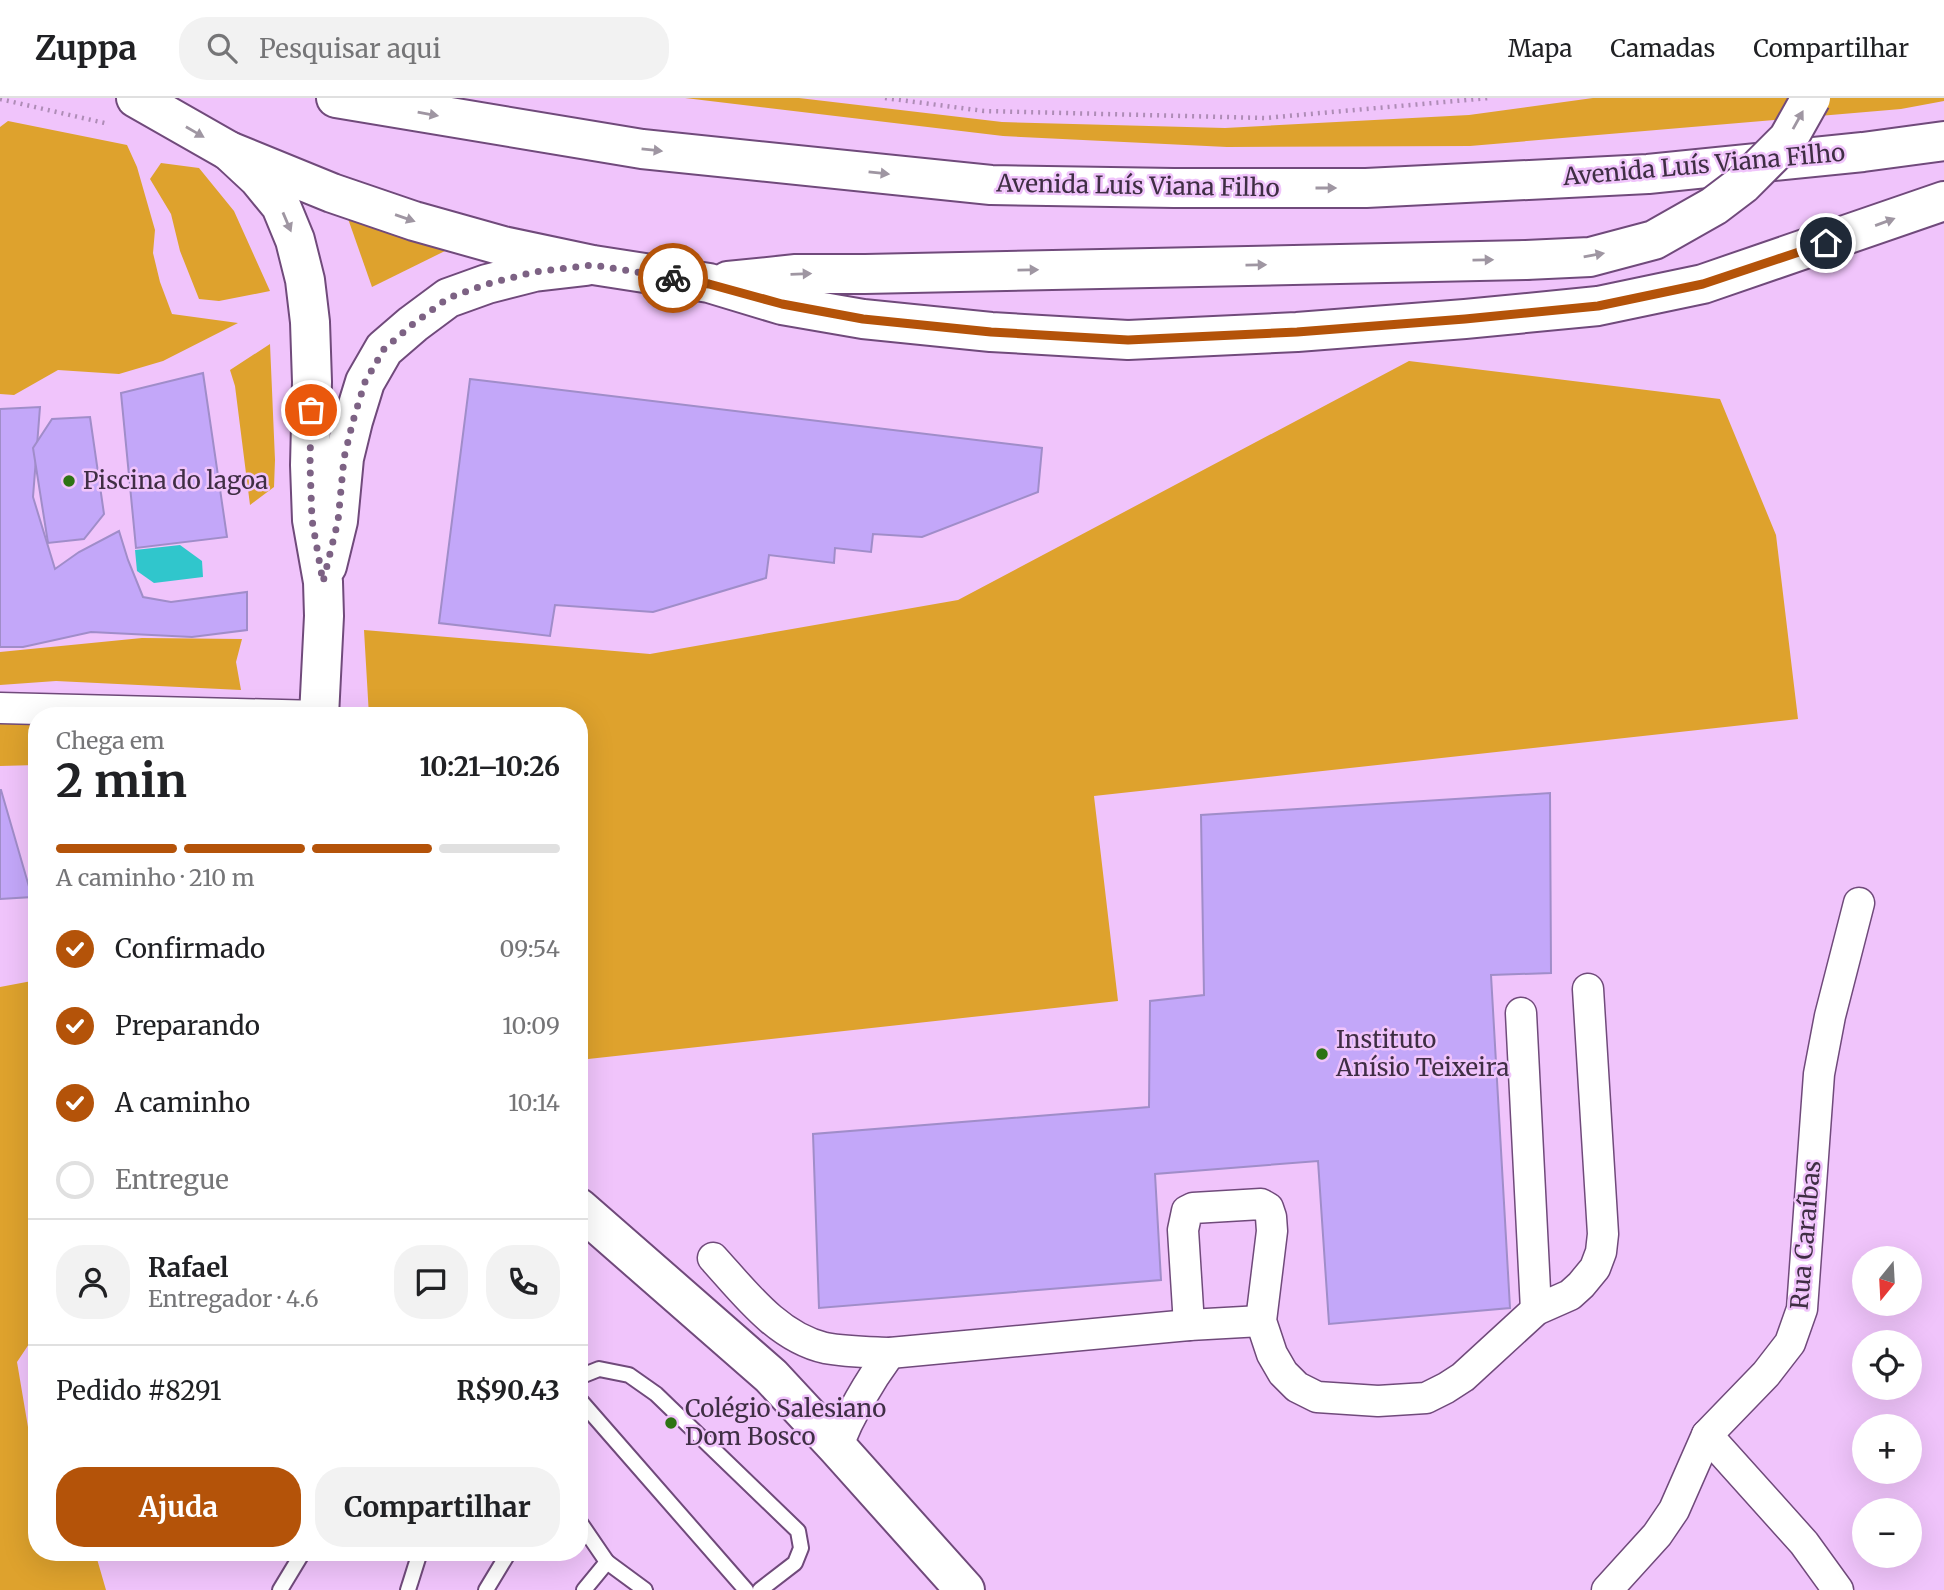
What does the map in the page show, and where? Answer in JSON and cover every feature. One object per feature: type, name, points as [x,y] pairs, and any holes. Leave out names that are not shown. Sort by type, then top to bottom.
[{"type":"main road","points":[[136,98],[229,151],[332,193],[414,221],[503,246],[593,265],[709,284],[782,304],[863,319],[991,332],[1128,340],[1297,332],[1598,306],[1703,284],[1944,201]]},
{"type":"main road","name":"Avenida Luís Viana Filho","points":[[336,98],[642,149],[991,185],[1366,188],[1648,174],[1944,141]]},
{"type":"main road","points":[[709,284],[796,274],[1590,257],[1654,240],[1714,206],[1743,184],[1788,139],[1811,98]]},
{"type":"main road","points":[[229,151],[258,178],[281,206],[295,240],[305,280],[310,322],[312,382],[312,520],[323,582],[319,707]]},
{"type":"main road","points":[[323,582],[338,521],[344,458],[353,421],[365,382],[384,349],[448,298],[487,284],[534,272],[593,265]]},
{"type":"main road","points":[[588,1218],[771,1377],[965,1590]]},
{"type":"street","points":[[0,708],[28,709]]},
{"type":"street","name":"Rua Caraíbas","points":[[1607,1590],[1657,1535],[1674,1510],[1707,1435],[1766,1374],[1790,1343],[1802,1309],[1819,1074],[1830,1016],[1859,903]]},
{"type":"street","points":[[1189,1325],[1184,1230],[1187,1212],[1193,1208],[1261,1204],[1268,1208],[1272,1231],[1261,1321],[1272,1354],[1283,1373],[1297,1387],[1317,1397],[1378,1401],[1426,1398],[1463,1377],[1536,1310],[1570,1295],[1595,1268],[1601,1252],[1602,1221],[1588,989]]},
{"type":"street","points":[[1521,1013],[1536,1310]]},
{"type":"street","points":[[713,1258],[761,1311],[791,1334],[822,1347],[855,1352],[890,1353],[1189,1325],[1261,1321]]},
{"type":"street","points":[[837,1447],[851,1413],[869,1381],[890,1353]]},
{"type":"street","points":[[1707,1435],[1804,1542],[1838,1590]]},
{"type":"lane","points":[[588,1373],[599,1369],[629,1375],[656,1394],[798,1531],[801,1548],[795,1563],[760,1590]]},
{"type":"lane","points":[[588,1409],[746,1590]]},
{"type":"lane","points":[[588,1534],[607,1562],[645,1590]]},
{"type":"lane","points":[[280,1590],[298,1561]]},
{"type":"lane","points":[[408,1590],[418,1561]]},
{"type":"lane","points":[[486,1590],[504,1561]]},
{"type":"lane","points":[[584,1590],[607,1562]]},
{"type":"path","points":[[885,98],[984,111],[1265,118],[1489,98]]},
{"type":"shaded area","points":[[685,98],[799,98],[1002,122],[1225,128],[1469,115],[1593,98],[1944,98],[1944,101],[1901,109],[1470,146],[1227,147],[1003,136]]},
{"type":"shaded area","points":[[8,121],[127,145],[137,167],[155,230],[153,253],[172,314],[238,323],[163,361],[119,374],[58,370],[14,395],[0,394],[0,127]]},
{"type":"shaded area","points":[[161,163],[199,168],[234,211],[270,291],[219,301],[199,299],[180,251],[171,214],[150,179]]},
{"type":"shaded area","points":[[346,213],[447,250],[372,287]]},
{"type":"shaded area","points":[[270,344],[274,487],[250,505],[235,386],[230,370]]},
{"type":"shaded area","points":[[1409,361],[1720,399],[1776,535],[1798,719],[1094,796],[1118,1001],[588,1059],[588,707],[368,707],[364,630],[650,654],[958,600]]},
{"type":"shaded area","points":[[180,545],[202,561],[203,577],[154,583],[137,571],[135,550]]},
{"type":"shaded area","points":[[142,638],[242,639],[236,662],[241,690],[56,681],[0,685],[0,652]]},
{"type":"shaded area","points":[[0,711],[28,715],[28,765],[0,766]]},
{"type":"shaded area","points":[[28,982],[28,1346],[17,1362],[28,1427],[28,1561],[98,1561],[106,1590],[0,1590],[0,987]]},
{"type":"building","points":[[203,373],[227,537],[136,548],[121,393]]},
{"type":"building","points":[[470,379],[1042,448],[1038,492],[922,537],[873,534],[871,552],[835,548],[834,563],[769,555],[766,578],[653,612],[555,605],[550,636],[439,623]]},
{"type":"building","points":[[40,407],[33,497],[55,569],[79,552],[119,531],[143,597],[171,602],[247,592],[247,630],[192,637],[91,632],[23,647],[0,647],[0,409]]},
{"type":"building","name":"Piscina do lagoa","points":[[90,417],[104,514],[84,539],[48,543],[33,448],[52,419]]},
{"type":"building","points":[[1,790],[28,883],[28,897],[0,899]]},
{"type":"building","name":"Instituto Anísio Teixeira","points":[[1550,793],[1551,973],[1491,975],[1510,1308],[1329,1324],[1318,1161],[1155,1174],[1161,1280],[819,1308],[813,1134],[1149,1107],[1150,1001],[1204,995],[1201,815]]},
{"type":"way so far","points":[[311,410],[312,520],[323,582],[338,521],[344,458],[353,421],[365,382],[384,349],[448,298],[487,284],[534,272],[593,265],[673,278]]},
{"type":"place","name":"Piscina do lagoa","points":[[69,481]]},
{"type":"place","name":"Instituto Anísio Teixeira","points":[[1322,1054]]},
{"type":"place","name":"Colégio Salesiano Dom Bosco","points":[[671,1423]]},
{"type":"route","points":[[673,278],[709,284],[782,304],[863,319],[991,332],[1128,340],[1297,332],[1598,306],[1703,284],[1826,243]]}]
